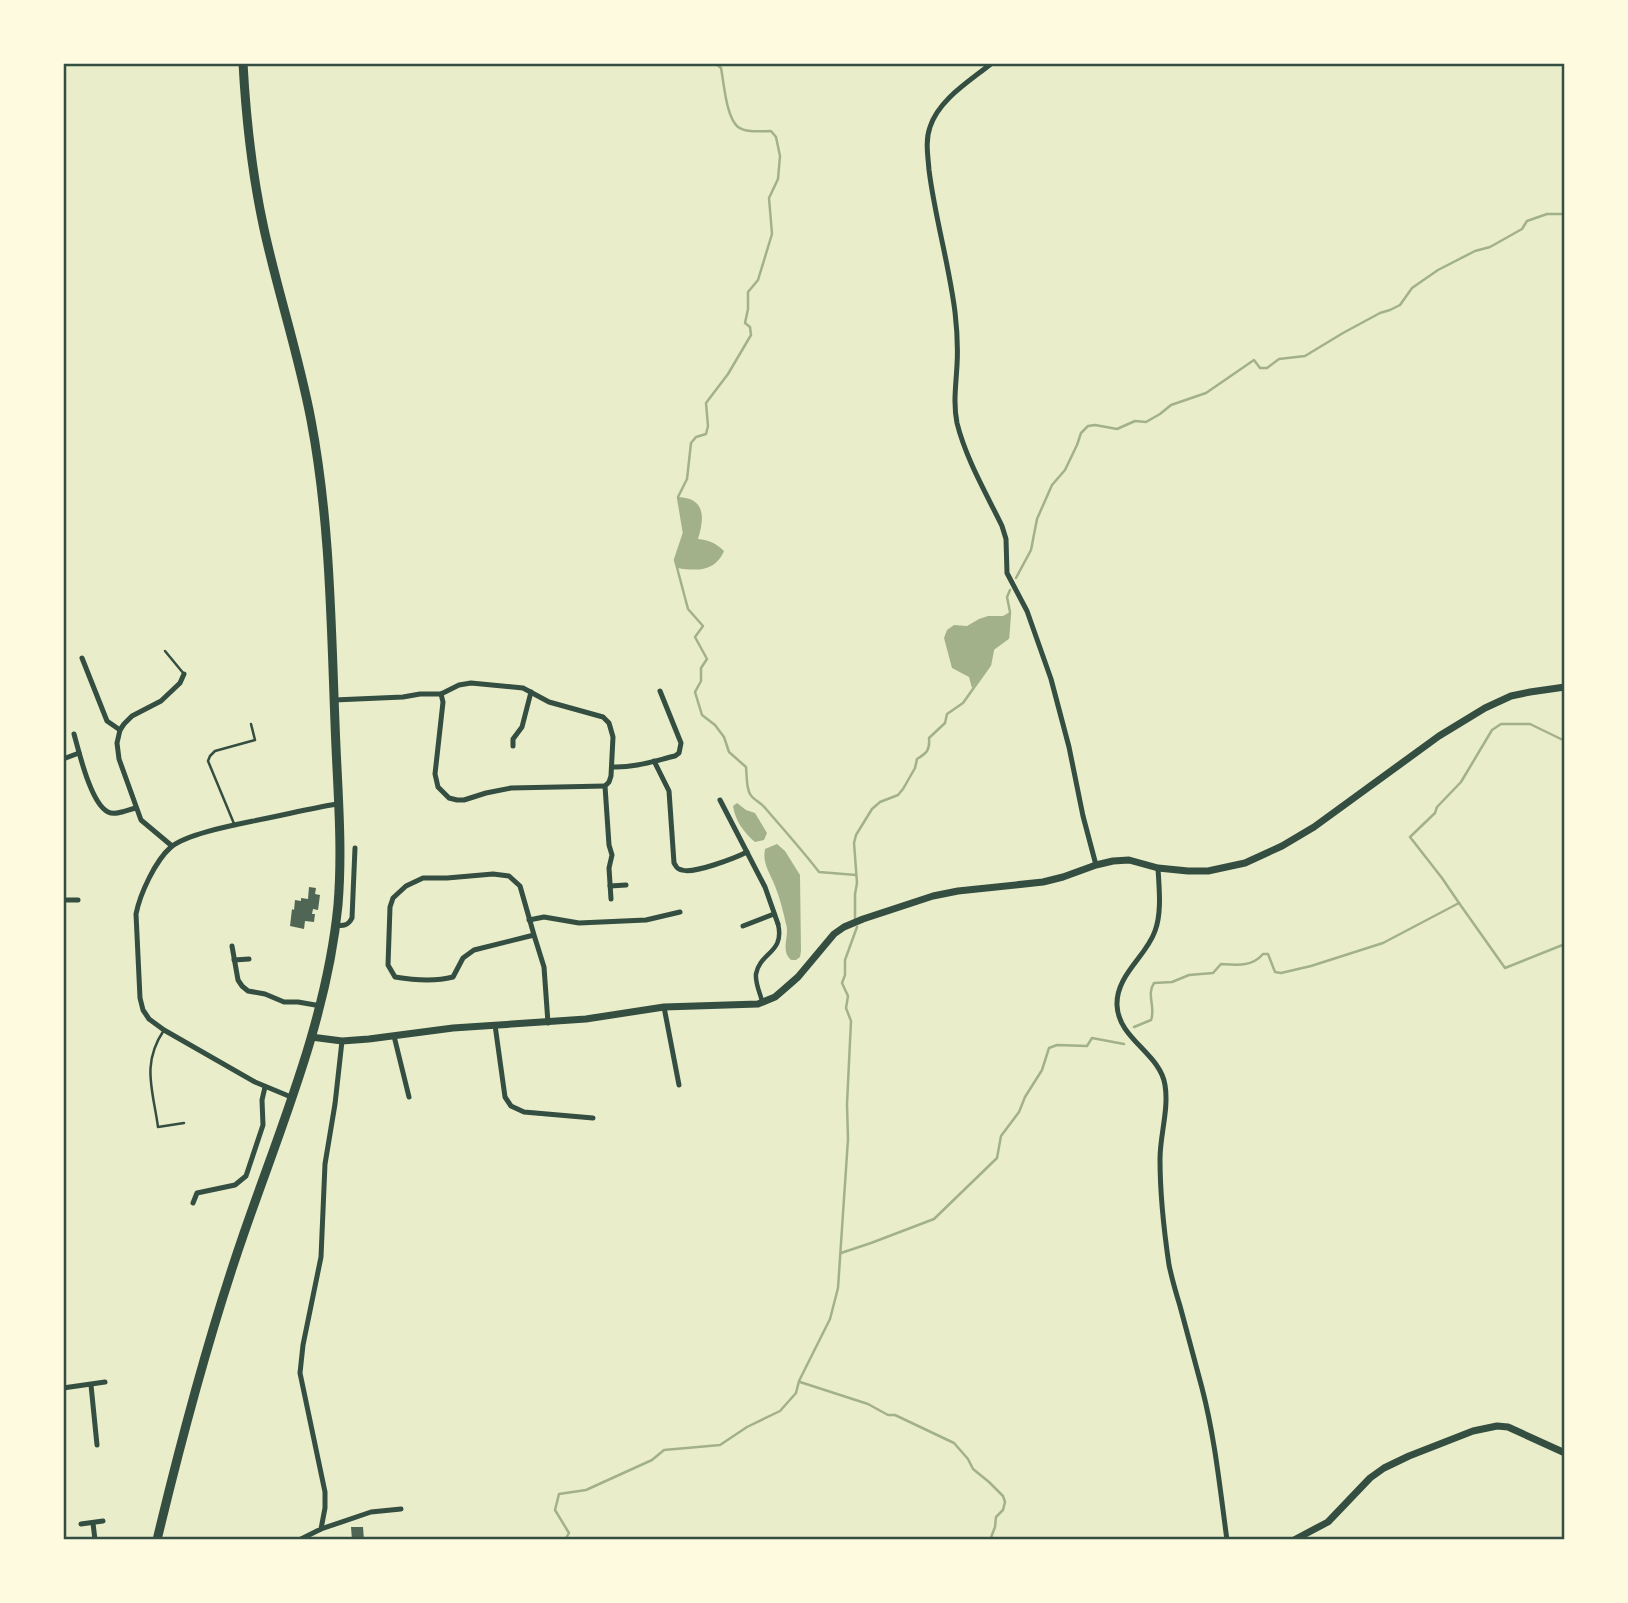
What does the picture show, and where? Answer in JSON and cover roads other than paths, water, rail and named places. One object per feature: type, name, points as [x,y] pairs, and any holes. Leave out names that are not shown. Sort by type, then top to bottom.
[{"type":"main road","points":[[157,1540],[181,1442],[219,1308],[321,1006],[339,888],[327,532],[311,419],[264,227],[255,178],[243,63]]},
{"type":"street","points":[[992,63],[951,96],[934,117],[928,135],[932,196],[949,272],[955,314],[958,363],[955,411],[965,449],[1002,526],[1006,539],[1007,573],[1027,611],[1051,679],[1096,864]]},
{"type":"street","points":[[82,658],[107,721],[120,730]]},
{"type":"street","points":[[172,846],[141,820],[117,753],[120,730],[124,724],[132,716],[161,701],[180,683],[184,674]]},
{"type":"street","points":[[334,700],[441,694],[471,682],[523,688],[549,702],[596,713],[609,723],[612,730],[610,782],[605,786],[511,788],[464,800],[449,798],[438,787],[435,774],[443,702],[441,694]]},
{"type":"street","points":[[312,1037],[342,1041],[453,1028],[586,1019],[664,1007],[763,1003],[775,997],[798,977],[834,934],[844,927],[933,896],[1043,882],[1096,864],[1129,860],[1158,868],[1188,871],[1208,871],[1245,863],[1314,827],[1439,736],[1485,708],[1511,696],[1565,687]]},
{"type":"street","points":[[612,766],[625,767],[679,754],[681,746],[660,691]]},
{"type":"street","points":[[513,746],[513,739],[522,727],[531,692]]},
{"type":"street","points":[[74,734],[89,783],[103,808],[113,813],[136,808]]},
{"type":"street","points":[[63,759],[79,753]]},
{"type":"street","points":[[654,761],[669,790],[674,863],[677,868],[689,871],[747,852]]},
{"type":"street","points":[[605,786],[612,855],[609,868],[611,900]]},
{"type":"street","points":[[720,800],[765,887],[778,924],[777,944],[759,965],[756,974],[763,1003]]},
{"type":"street","points":[[292,1097],[265,1087],[163,1030],[149,1019],[140,998],[136,914],[138,903],[152,873],[172,846],[204,833],[337,804]]},
{"type":"street","points":[[335,925],[344,926],[350,923],[352,918],[355,848]]},
{"type":"street","points":[[1158,868],[1156,930],[1120,986],[1117,1007],[1122,1024],[1159,1067],[1165,1082],[1160,1160],[1168,1258],[1211,1427],[1227,1540]]},
{"type":"street","points":[[534,935],[474,950],[463,958],[453,977],[441,980],[395,976],[388,965],[390,907],[393,898],[406,886],[423,878],[493,874],[509,876],[520,886],[544,967],[548,1023]]},
{"type":"street","points":[[610,886],[626,885]]},
{"type":"street","points":[[63,900],[78,900]]},
{"type":"street","points":[[529,920],[544,917],[579,923],[646,920],[680,912]]},
{"type":"street","points":[[743,926],[774,914]]},
{"type":"street","points":[[232,946],[238,980],[242,986],[284,1002],[321,1006]]},
{"type":"street","points":[[234,961],[249,958]]},
{"type":"street","points":[[664,1007],[679,1085]]},
{"type":"street","points":[[495,1025],[505,1097],[511,1106],[524,1112],[593,1118]]},
{"type":"street","points":[[394,1036],[409,1097]]},
{"type":"street","points":[[321,1529],[325,1492],[300,1373],[321,1257],[325,1164],[342,1041]]},
{"type":"street","points":[[193,1203],[197,1194],[235,1185],[246,1176],[263,1125],[262,1100],[265,1087]]},
{"type":"street","points":[[63,1388],[105,1382]]},
{"type":"street","points":[[91,1385],[97,1446]]},
{"type":"street","points":[[1294,1540],[1328,1522],[1370,1478],[1384,1468],[1473,1431],[1486,1427],[1507,1427],[1565,1453]]},
{"type":"street","points":[[299,1540],[321,1529],[371,1512],[401,1509]]},
{"type":"street","points":[[81,1524],[103,1521]]},
{"type":"street","points":[[93,1523],[95,1540]]},
{"type":"lane","points":[[165,652],[184,674]]},
{"type":"lane","points":[[235,826],[208,761],[215,751],[255,740],[251,724]]},
{"type":"lane","points":[[163,1030],[151,1056],[149,1074],[158,1127],[184,1123]]},
{"type":"waterway","points":[[715,63],[721,68],[728,108],[734,122],[745,130],[771,131],[776,137],[780,156],[778,179],[769,198],[772,234],[758,280],[748,292],[745,323],[750,327],[751,335],[728,374],[706,403],[706,434],[696,437],[691,443],[687,479],[678,497],[684,533],[675,560],[688,609],[703,626],[695,637],[707,659],[701,668],[701,681],[695,692],[702,715],[715,725],[724,737],[729,752],[746,767],[751,796],[764,807],[819,872],[856,875]]},
{"type":"waterway","points":[[1016,578],[1031,550],[1037,519],[1052,485],[1065,470],[1081,433],[1088,426],[1117,429],[1135,421],[1146,422],[1171,405],[1206,393],[1254,360],[1260,368],[1267,368],[1279,359],[1305,356],[1380,313],[1400,305],[1412,288],[1438,270],[1475,251],[1490,247],[1522,229],[1527,221],[1547,214],[1565,214]]},
{"type":"waterway","points":[[855,919],[856,835],[872,809],[880,802],[898,795],[903,789],[917,759],[927,751],[929,738],[945,723],[947,714],[963,703],[990,665],[993,649],[1008,638],[1010,612],[1007,597],[1010,590]]},
{"type":"waterway","points":[[1459,903],[1410,837],[1461,782],[1492,730],[1501,724],[1530,724],[1565,741]]},
{"type":"waterway","points":[[1134,1027],[1151,1020],[1151,992],[1154,983],[1213,973],[1221,964],[1249,963],[1263,954],[1268,954],[1275,972],[1311,966],[1383,943],[1459,903],[1505,968],[1565,944]]},
{"type":"waterway","points":[[565,1540],[569,1533],[555,1510],[559,1494],[586,1490],[652,1460],[664,1450],[720,1445],[747,1427],[780,1411],[796,1393],[799,1381],[830,1319],[838,1288],[848,1139],[851,1021],[846,1008],[848,996],[842,983],[845,960],[857,927]]},
{"type":"waterway","points":[[841,1253],[934,1219],[997,1158],[1001,1136],[1019,1112],[1042,1070],[1049,1048],[1057,1045],[1087,1046],[1092,1038],[1124,1044]]},
{"type":"waterway","points":[[800,1382],[868,1404],[954,1443],[973,1469],[1003,1496],[1003,1510],[996,1517],[990,1540]]}]
